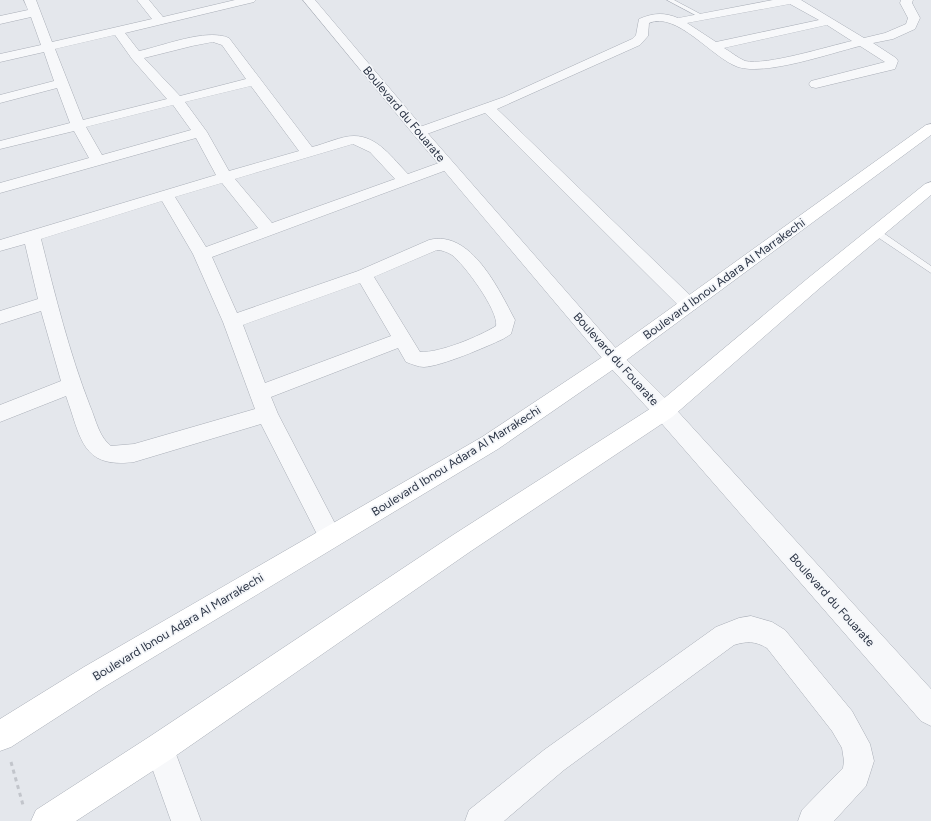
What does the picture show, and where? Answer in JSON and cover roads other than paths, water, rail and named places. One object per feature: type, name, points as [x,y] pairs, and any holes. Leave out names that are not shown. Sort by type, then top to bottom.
[{"type":"main road","name":"Boulevard Ibnou Adara Al Marrakechi","points":[[1,735],[101,673],[490,443],[614,359],[931,128]]},
{"type":"main road","points":[[48,821],[160,748],[462,543],[664,411],[931,187]]},
{"type":"street","points":[[30,0],[36,12],[78,125],[97,160]]},
{"type":"street","points":[[143,0],[159,20]]},
{"type":"street","points":[[0,58],[250,0]]},
{"type":"street","name":"Boulevard du Fouarate","points":[[309,0],[418,132],[614,359],[664,411],[931,711]]},
{"type":"street","points":[[683,20],[792,0],[830,21],[890,59],[892,64],[882,68],[816,84]]},
{"type":"street","points":[[418,132],[488,108],[636,42],[642,36],[641,26],[646,18],[665,15],[674,16],[683,20],[742,64],[759,65],[889,36],[911,26],[914,18],[906,3],[907,0]]},
{"type":"street","points":[[0,20],[36,12]]},
{"type":"street","points":[[716,46],[830,21]]},
{"type":"street","points":[[117,30],[136,56],[177,101],[200,132],[225,177],[269,230]]},
{"type":"street","points":[[136,56],[207,39],[220,38],[228,44],[308,152]]},
{"type":"street","points":[[0,145],[254,81]]},
{"type":"street","points":[[0,99],[62,83]]},
{"type":"street","points":[[488,108],[689,305]]},
{"type":"street","points":[[0,188],[200,132]]},
{"type":"street","points":[[0,246],[308,152],[353,140],[366,142],[405,180]]},
{"type":"street","points":[[202,254],[447,165]]},
{"type":"street","points":[[166,195],[202,254],[232,322],[263,403],[330,537]]},
{"type":"street","points":[[32,236],[47,303],[71,385],[93,441],[103,453],[116,455],[159,446],[263,403],[402,339]]},
{"type":"street","points":[[232,322],[364,275],[435,244],[443,243],[453,246],[464,255],[490,290],[506,320],[502,331],[489,338],[429,358],[422,359],[413,357],[364,275]]},
{"type":"street","points":[[0,318],[47,303]]},
{"type":"street","points":[[0,414],[71,385]]},
{"type":"street","points":[[480,821],[554,760],[725,636],[742,629],[752,628],[764,631],[776,639],[842,721],[856,744],[859,761],[856,776],[813,821]]},
{"type":"street","points":[[160,748],[186,821]]},
{"type":"lane","points":[[670,0],[703,17]]},
{"type":"lane","points":[[876,232],[931,270]]}]
